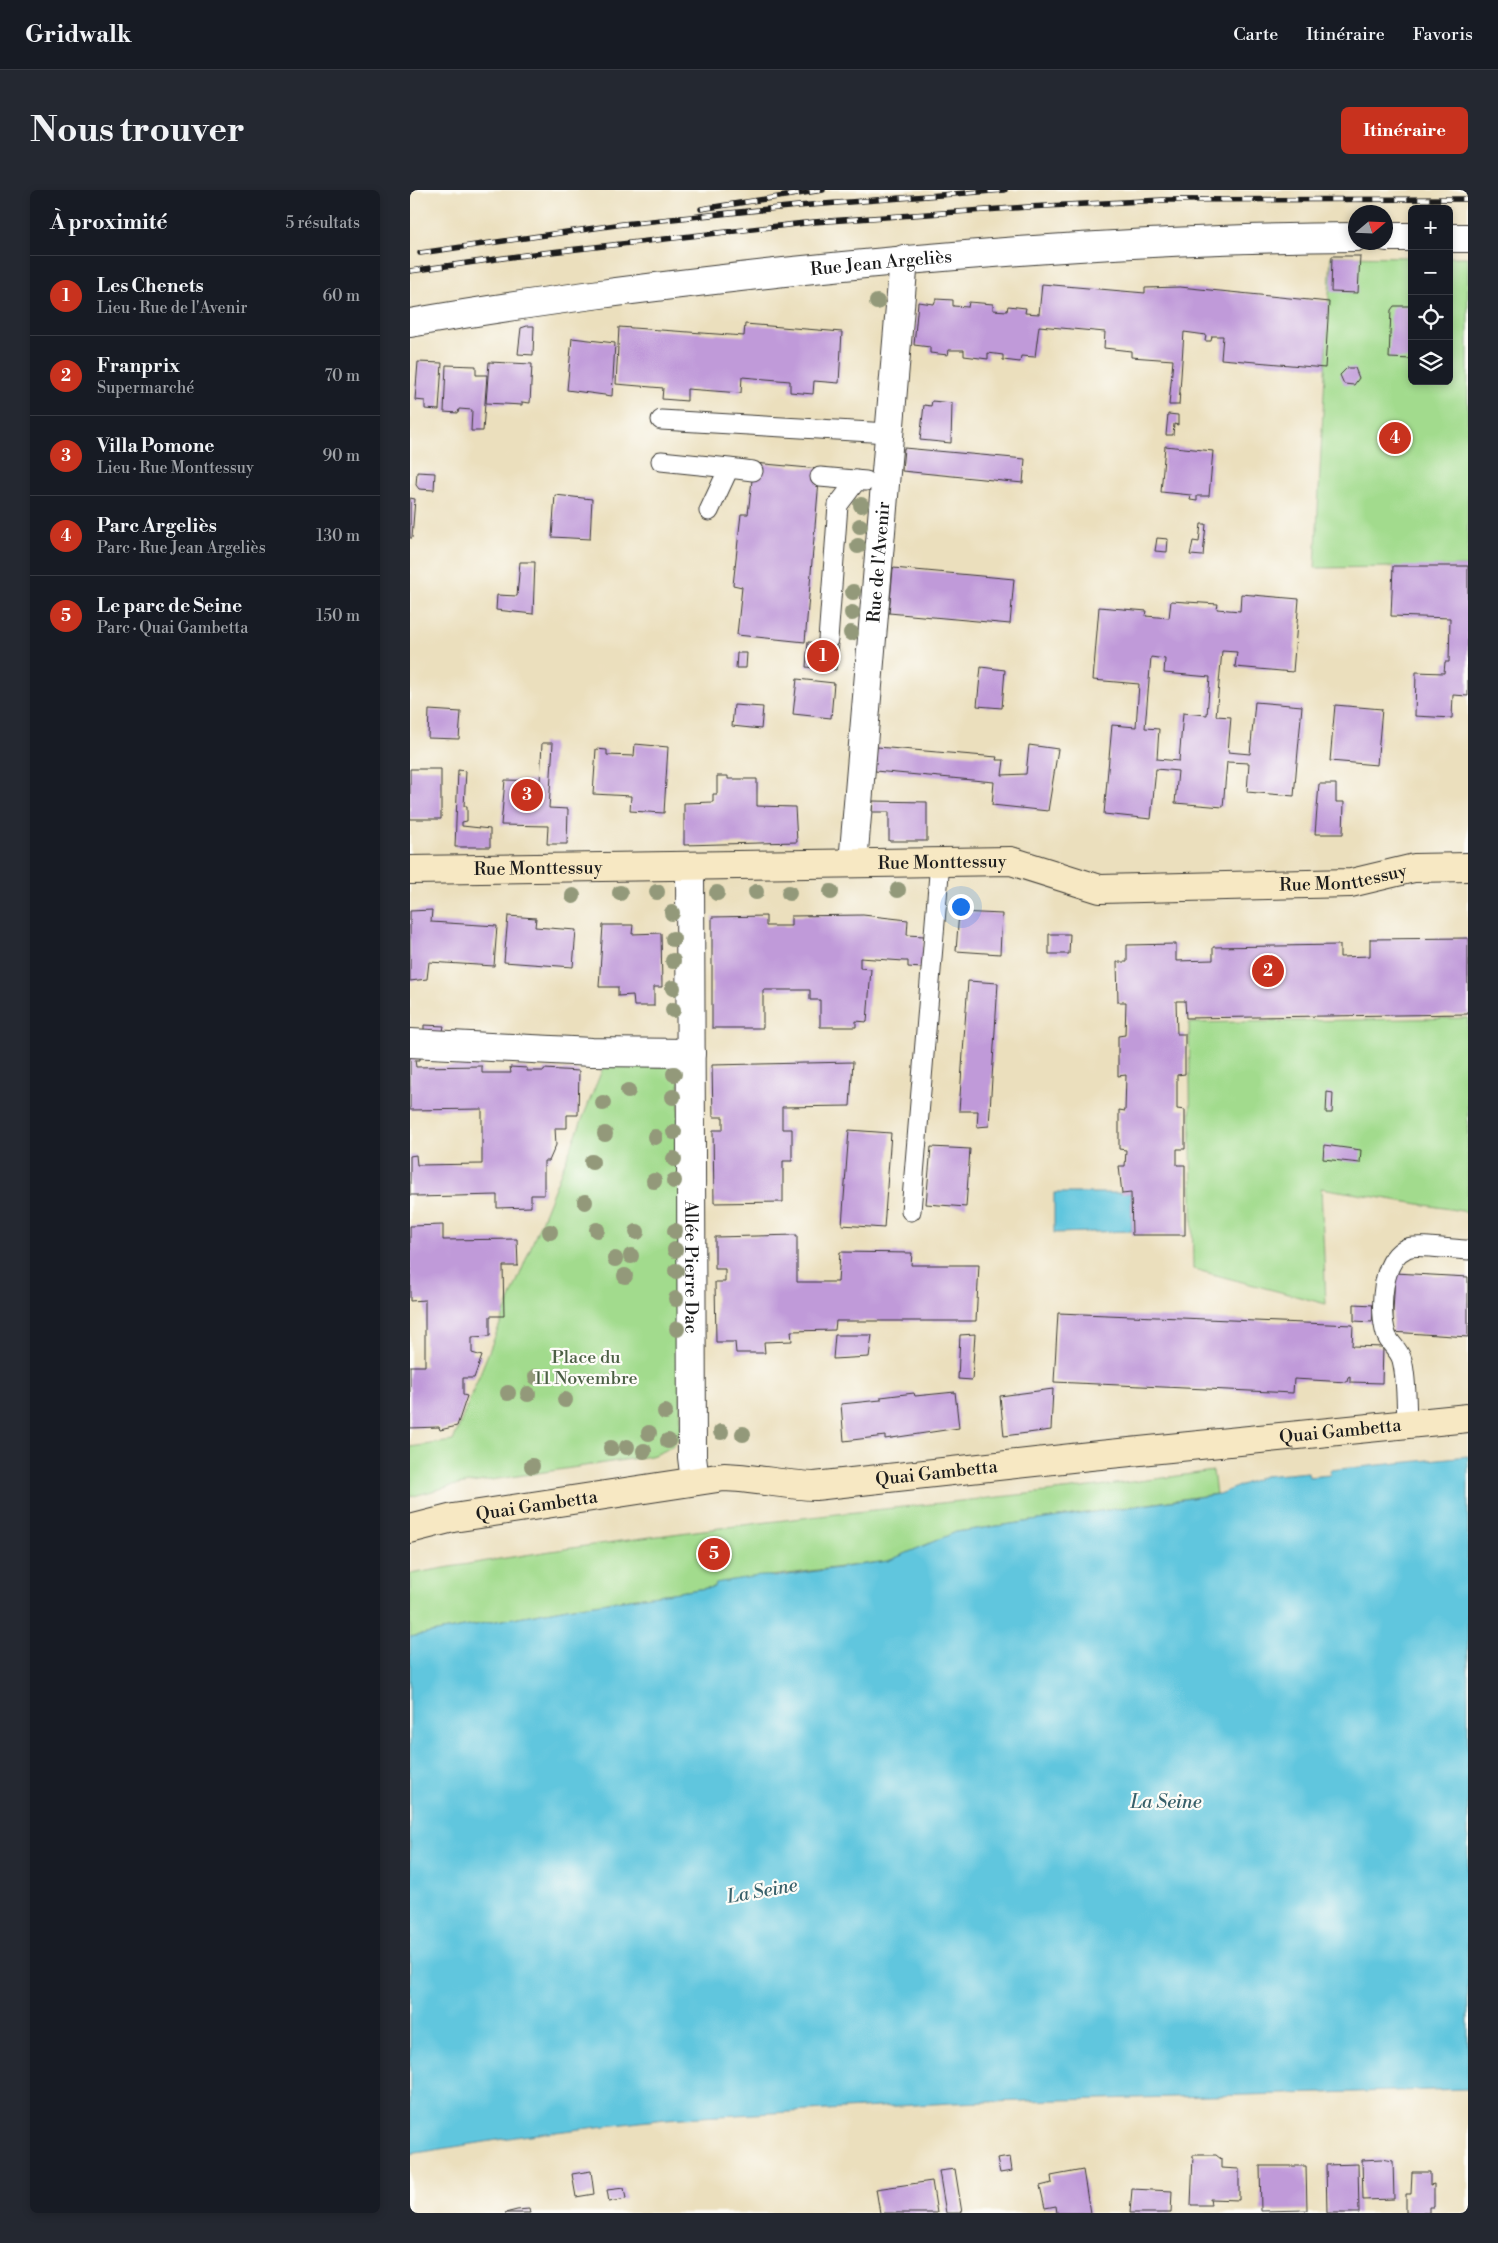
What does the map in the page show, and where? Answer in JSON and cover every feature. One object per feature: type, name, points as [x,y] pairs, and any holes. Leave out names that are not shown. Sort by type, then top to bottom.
[{"type":"main road","name":"Rue Monttessuy","points":[[410,870],[1011,861],[1100,889],[1351,883],[1414,868],[1468,867]]},
{"type":"main road","name":"Quai Gambetta","points":[[410,1529],[453,1518],[724,1477],[754,1478],[788,1485],[815,1486],[1468,1418]]},
{"type":"street","name":"Rue Jean Argeliès","points":[[410,323],[520,304],[904,259],[1153,242],[1348,237]]},
{"type":"street","points":[[1393,237],[1408,238]]},
{"type":"street","points":[[1453,238],[1468,238]]},
{"type":"street","name":"Rue de l'Avenir","points":[[853,863],[904,259]]},
{"type":"street","name":"Allée Pierre Dac","points":[[690,866],[692,1456],[695,1481]]},
{"type":"street","points":[[410,1043],[592,1052],[691,1053]]},
{"type":"lane","points":[[661,420],[889,433]]},
{"type":"lane","points":[[661,462],[753,471]]},
{"type":"lane","points":[[709,511],[729,468]]},
{"type":"lane","points":[[820,477],[885,483]]},
{"type":"lane","points":[[828,640],[838,505],[857,480]]},
{"type":"lane","points":[[911,1211],[940,862]]},
{"type":"lane","points":[[1407,1424],[1401,1357],[1387,1337],[1384,1320],[1384,1284],[1389,1267],[1397,1254],[1409,1247],[1468,1250]]},
{"type":"green space","points":[[1331,256],[1408,257],[1408,385],[1453,385],[1453,257],[1468,257],[1468,566],[1315,568]]},
{"type":"green space","points":[[1468,1018],[1468,1212],[1321,1188],[1326,1304],[1193,1269],[1189,1023]]},
{"type":"green space","name":"Place du 11 Novembre","points":[[604,1065],[679,1067],[681,1433],[676,1442],[669,1448],[651,1456],[451,1486],[410,1497],[410,1447],[453,1441]]},
{"type":"green space","points":[[1213,1471],[1216,1494],[956,1532],[888,1561],[716,1583],[714,1587],[573,1607],[410,1637],[410,1574],[550,1551],[691,1532]]},
{"type":"water","points":[[1054,1193],[1131,1193],[1132,1231],[1054,1233]]},
{"type":"water","name":"La Seine","points":[[1468,1456],[1468,2089],[951,2103],[665,2119],[522,2136],[410,2154],[410,1637],[573,1607],[714,1587],[716,1583],[738,1579],[764,1576],[774,1577],[888,1561],[956,1532],[1219,1494],[1264,1476],[1308,1472],[1309,1477],[1330,1475],[1330,1470]]},
{"type":"building","points":[[1332,256],[1360,256],[1358,293],[1331,292]]},
{"type":"building","points":[[1042,284],[1145,293],[1145,288],[1180,287],[1329,302],[1325,368],[1221,359],[1223,336],[1212,336],[1211,341],[1205,341],[1206,335],[1184,332],[1179,405],[1169,405],[1173,360],[1131,357],[1131,351],[1104,348],[1105,332],[1039,326],[1035,357],[1021,356],[1020,362],[1003,360],[1003,355],[988,353],[988,359],[964,356],[964,350],[949,350],[948,355],[930,353],[930,347],[914,345],[918,302],[934,304],[936,299],[953,300],[953,306],[968,307],[969,302],[993,304],[993,310],[1007,311],[1008,306],[1026,308],[1025,313],[1039,314]]},
{"type":"building","points":[[1394,306],[1408,306],[1408,359],[1389,358],[1391,310]]},
{"type":"building","points":[[745,324],[842,332],[839,383],[814,381],[813,394],[790,392],[790,381],[742,377],[741,393],[687,389],[687,401],[662,399],[663,388],[616,384],[619,327],[744,336]]},
{"type":"building","points":[[534,326],[533,355],[518,354],[521,328]]},
{"type":"building","points":[[572,338],[615,343],[612,396],[567,390]]},
{"type":"building","points":[[418,362],[442,363],[439,410],[425,409],[425,401],[415,400]]},
{"type":"building","points":[[489,362],[532,364],[530,403],[522,402],[522,405],[486,403]]},
{"type":"building","points":[[446,365],[476,366],[476,375],[487,375],[483,431],[471,431],[472,410],[459,409],[458,413],[444,412]]},
{"type":"building","points":[[1347,368],[1355,368],[1359,378],[1354,385],[1344,384],[1340,375]]},
{"type":"building","points":[[932,401],[952,403],[951,443],[920,440],[924,405],[931,406]]},
{"type":"building","points":[[1168,414],[1178,415],[1178,425],[1174,424],[1173,435],[1166,435]]},
{"type":"building","points":[[1165,446],[1213,451],[1209,496],[1197,496],[1197,501],[1190,500],[1191,495],[1161,492]]},
{"type":"building","points":[[904,448],[1025,459],[1023,483],[902,471]]},
{"type":"building","points":[[754,463],[820,469],[805,642],[737,635],[742,587],[733,585],[741,514],[748,514]]},
{"type":"building","points":[[417,472],[435,473],[434,490],[419,489],[416,485]]},
{"type":"building","points":[[555,495],[592,499],[590,539],[552,537]]},
{"type":"building","points":[[410,498],[415,499],[412,538],[410,538]]},
{"type":"building","points":[[1201,524],[1206,524],[1203,556],[1190,555],[1193,541],[1199,542]]},
{"type":"building","points":[[1157,538],[1168,539],[1167,552],[1155,551]]},
{"type":"building","points":[[520,562],[535,562],[533,614],[496,610],[497,595],[517,596]]},
{"type":"building","points":[[1393,566],[1468,566],[1468,696],[1453,695],[1452,718],[1415,716],[1416,672],[1444,673],[1445,662],[1449,662],[1450,618],[1391,616]]},
{"type":"building","points":[[893,568],[1014,579],[1010,624],[889,613]]},
{"type":"building","points":[[1241,594],[1299,599],[1293,672],[1235,667],[1237,652],[1222,651],[1216,716],[1231,717],[1228,752],[1250,754],[1255,702],[1302,706],[1294,796],[1247,792],[1249,763],[1227,762],[1223,807],[1175,803],[1178,771],[1156,769],[1151,819],[1104,814],[1112,725],[1136,727],[1139,684],[1093,680],[1099,607],[1147,611],[1146,616],[1169,618],[1171,601],[1218,604],[1217,609],[1240,611]],"holes":[[[1151,657],[1165,659],[1164,673],[1210,677],[1207,715],[1183,713],[1179,761],[1157,759],[1159,729],[1145,728]]]},
{"type":"building","points":[[808,642],[839,644],[836,670],[806,667]]},
{"type":"building","points":[[737,653],[747,653],[746,668],[736,668]]},
{"type":"building","points":[[981,667],[1005,670],[1002,708],[977,706]]},
{"type":"building","points":[[797,679],[834,683],[831,718],[793,714]]},
{"type":"building","points":[[734,705],[763,707],[761,729],[732,726]]},
{"type":"building","points":[[1335,705],[1382,709],[1377,765],[1330,761]]},
{"type":"building","points":[[429,710],[461,712],[459,739],[428,738]]},
{"type":"building","points":[[542,743],[553,743],[549,808],[568,809],[567,844],[547,844],[548,826],[501,825],[505,780],[540,781]]},
{"type":"building","points":[[635,744],[668,747],[664,813],[630,811],[631,796],[593,794],[596,749],[607,750],[607,755],[634,756]]},
{"type":"building","points":[[1029,745],[1058,749],[1048,811],[992,805],[994,782],[875,771],[877,747],[997,757],[996,760],[1004,760],[1002,775],[1026,774]]},
{"type":"building","points":[[410,769],[441,769],[441,819],[410,819]]},
{"type":"building","points":[[458,770],[466,771],[464,806],[467,806],[467,821],[462,822],[462,826],[490,829],[490,847],[455,847]]},
{"type":"building","points":[[717,776],[728,776],[728,779],[757,779],[757,806],[795,807],[797,842],[684,845],[684,803],[713,802],[713,794],[717,794]]},
{"type":"building","points":[[1319,784],[1336,784],[1336,802],[1344,802],[1343,834],[1315,834]]},
{"type":"building","points":[[873,801],[927,802],[927,841],[889,841],[889,812],[872,812]]},
{"type":"building","points":[[432,910],[431,922],[497,926],[494,966],[429,962],[427,979],[410,981],[410,911]]},
{"type":"building","points":[[959,912],[1002,914],[1000,954],[956,951]]},
{"type":"building","points":[[863,915],[908,920],[907,935],[924,936],[922,968],[908,967],[908,961],[860,958],[860,968],[871,969],[867,1022],[856,1021],[856,1027],[820,1027],[820,1000],[810,1000],[810,990],[763,990],[763,1028],[712,1028],[712,917],[766,916],[766,926],[791,926],[791,916]]},
{"type":"building","points":[[508,916],[536,918],[535,927],[576,930],[573,967],[504,962]]},
{"type":"building","points":[[603,925],[633,925],[632,934],[661,933],[662,987],[654,987],[654,1006],[634,1006],[633,995],[618,996],[618,987],[599,987]]},
{"type":"building","points":[[1049,934],[1070,934],[1069,954],[1049,954]]},
{"type":"building","points":[[1468,938],[1468,1014],[1186,1018],[1185,1001],[1176,1001],[1177,1034],[1185,1034],[1185,1074],[1177,1075],[1177,1109],[1185,1110],[1185,1149],[1177,1149],[1177,1165],[1185,1165],[1185,1235],[1132,1235],[1131,1193],[1122,1194],[1119,1166],[1125,1166],[1126,1150],[1119,1149],[1119,1110],[1125,1111],[1126,1075],[1118,1076],[1118,1036],[1125,1035],[1126,1002],[1118,1002],[1117,962],[1127,962],[1127,945],[1176,944],[1176,961],[1213,960],[1213,947],[1340,945],[1340,957],[1370,956],[1370,939]]},
{"type":"building","points":[[968,981],[998,983],[989,1126],[977,1127],[978,1111],[959,1111]]},
{"type":"building","points":[[424,1025],[444,1026],[442,1036],[424,1035]]},
{"type":"building","points":[[410,1053],[420,1053],[420,1060],[415,1060],[416,1067],[482,1066],[482,1073],[511,1073],[510,1067],[527,1068],[527,1071],[544,1071],[544,1069],[579,1071],[578,1115],[567,1115],[567,1128],[555,1128],[556,1145],[549,1161],[544,1161],[544,1195],[531,1195],[531,1207],[497,1208],[497,1195],[417,1197],[417,1195],[410,1195],[410,1156],[416,1155],[417,1165],[482,1164],[482,1109],[410,1110]]},
{"type":"building","points":[[853,1062],[850,1106],[782,1107],[782,1129],[792,1129],[792,1161],[783,1161],[783,1202],[714,1203],[713,1130],[723,1130],[723,1117],[713,1117],[712,1065]]},
{"type":"building","points":[[1327,1092],[1333,1093],[1332,1113],[1326,1113]]},
{"type":"building","points":[[849,1130],[891,1133],[884,1228],[842,1225]]},
{"type":"building","points":[[1324,1145],[1361,1150],[1360,1163],[1323,1159]]},
{"type":"building","points":[[931,1147],[970,1149],[966,1207],[926,1204]]},
{"type":"building","points":[[443,1225],[443,1240],[517,1239],[518,1266],[503,1266],[504,1316],[490,1316],[490,1336],[472,1337],[472,1353],[482,1356],[474,1378],[463,1378],[463,1395],[467,1396],[457,1426],[440,1430],[439,1427],[410,1428],[410,1366],[425,1366],[425,1300],[410,1301],[410,1226]]},
{"type":"building","points":[[797,1235],[797,1282],[838,1282],[840,1252],[912,1253],[911,1265],[979,1265],[976,1321],[836,1321],[835,1330],[791,1331],[792,1341],[764,1342],[765,1353],[736,1353],[735,1342],[716,1342],[715,1282],[725,1282],[725,1269],[715,1269],[715,1237]]},
{"type":"building","points":[[1395,1273],[1468,1277],[1468,1337],[1392,1332]]},
{"type":"building","points":[[1354,1304],[1374,1305],[1372,1322],[1354,1321]]},
{"type":"building","points":[[1058,1313],[1353,1325],[1352,1346],[1383,1347],[1382,1383],[1350,1382],[1350,1376],[1347,1382],[1294,1379],[1293,1393],[1054,1382]]},
{"type":"building","points":[[975,1334],[972,1380],[958,1379],[960,1335]]},
{"type":"building","points":[[835,1335],[872,1335],[869,1357],[833,1359]]},
{"type":"building","points":[[1053,1389],[1051,1430],[1004,1436],[1000,1396]]},
{"type":"building","points":[[955,1392],[959,1428],[885,1439],[885,1436],[844,1441],[841,1404],[881,1400],[881,1397],[914,1393],[915,1396]]},
{"type":"building","points":[[1193,2155],[1216,2155],[1221,2159],[1221,2168],[1239,2169],[1239,2200],[1210,2199],[1211,2205],[1191,2205]]},
{"type":"building","points":[[1010,2157],[1012,2171],[1000,2173],[997,2159]]},
{"type":"building","points":[[1381,2159],[1393,2161],[1394,2199],[1363,2200],[1362,2160]]},
{"type":"building","points":[[1358,2164],[1359,2213],[1327,2213],[1326,2165]]},
{"type":"building","points":[[1260,2166],[1306,2166],[1307,2210],[1261,2211]]},
{"type":"building","points":[[955,2169],[962,2213],[946,2213],[939,2171]]},
{"type":"building","points":[[1083,2170],[1090,2213],[1057,2213],[1056,2206],[1045,2208],[1040,2186],[1052,2183],[1051,2176]]},
{"type":"building","points":[[591,2171],[594,2194],[576,2197],[572,2174]]},
{"type":"building","points":[[1412,2172],[1430,2172],[1430,2185],[1434,2184],[1434,2207],[1429,2207],[1429,2213],[1406,2213],[1406,2194],[1411,2194]]},
{"type":"building","points":[[932,2181],[937,2213],[880,2213],[876,2189]]},
{"type":"building","points":[[624,2188],[626,2199],[609,2202],[607,2190]]},
{"type":"building","points":[[1132,2189],[1172,2191],[1171,2213],[1130,2213]]},
{"type":"building","points":[[529,2209],[530,2213],[505,2213],[517,2210]]},
{"type":"railway","points":[[701,209],[823,190]]},
{"type":"railway","points":[[420,253],[623,224],[798,206],[1005,190]]},
{"type":"railway","points":[[410,271],[525,255],[814,222],[1028,207],[1162,200],[1468,199]]},
{"type":"place","name":"Parc Argeliès","points":[[1395,438]]},
{"type":"place","name":"Les Chenets","points":[[823,656]]},
{"type":"place","name":"Villa Pomone","points":[[527,795]]},
{"type":"place","name":"Franprix","points":[[1268,971]]},
{"type":"place","name":"Le parc de Seine","points":[[714,1554]]}]
